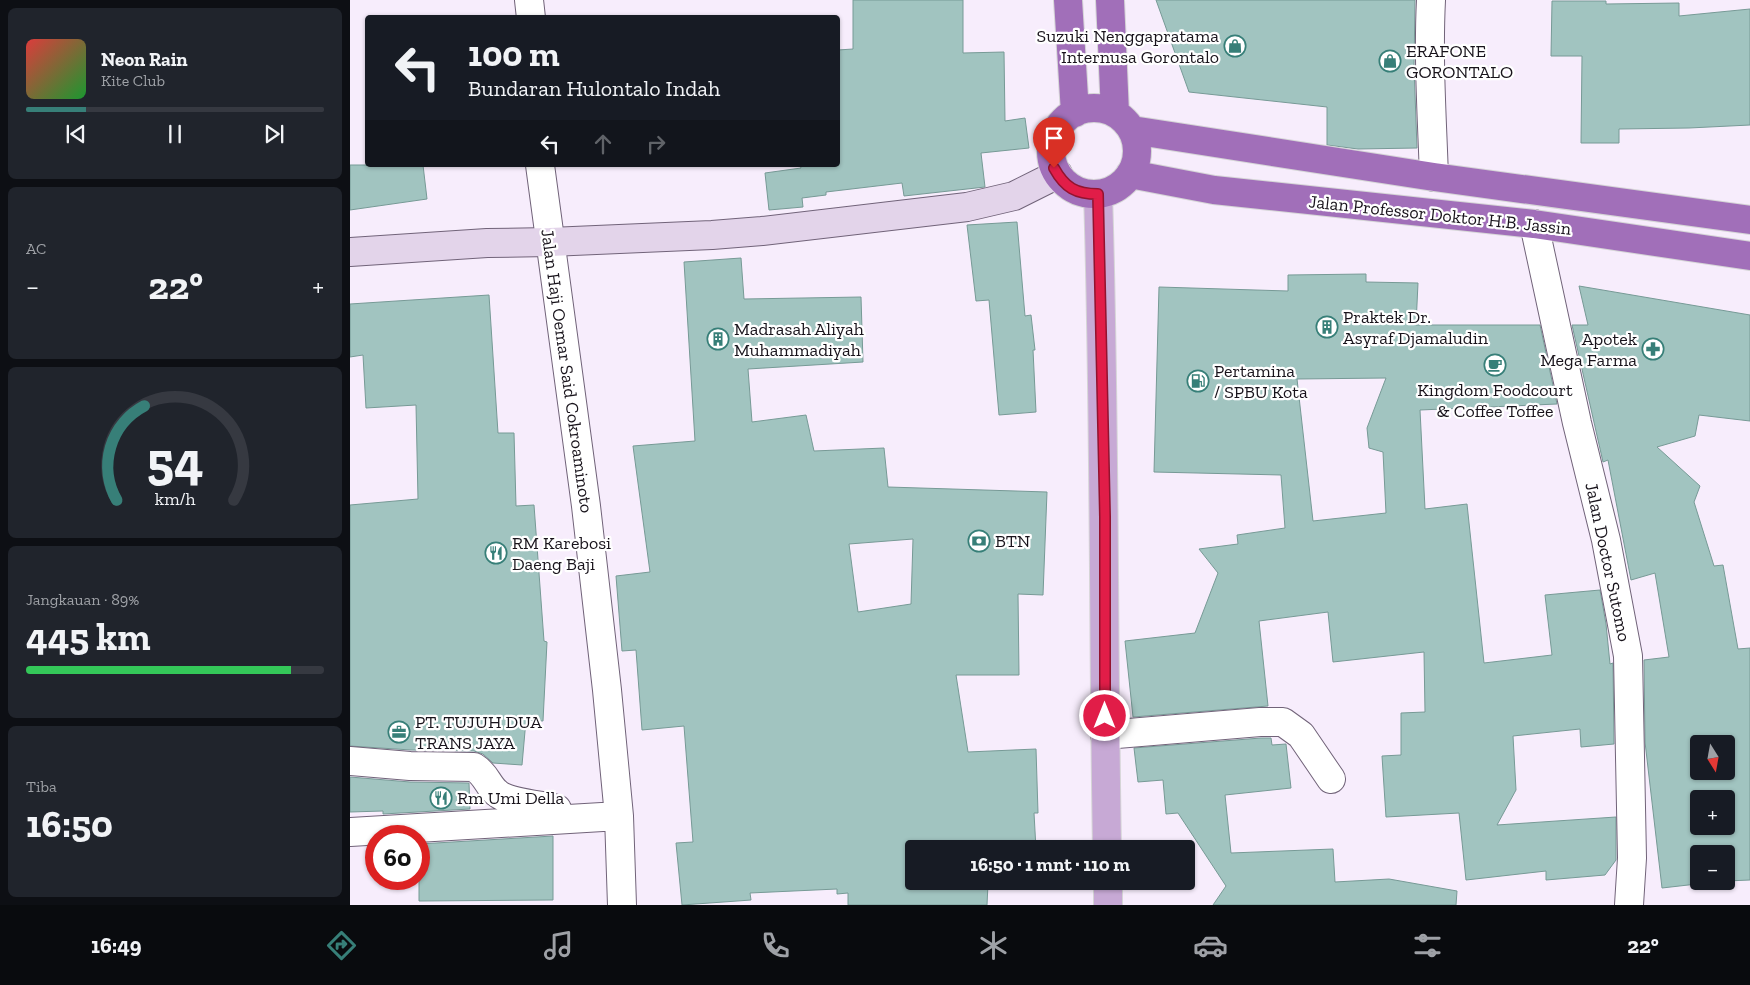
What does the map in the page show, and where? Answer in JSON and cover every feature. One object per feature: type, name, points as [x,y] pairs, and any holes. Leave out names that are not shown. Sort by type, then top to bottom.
[{"type":"highway","points":[[1068,0],[1075,112]]},
{"type":"highway","points":[[1110,0],[1123,122]]},
{"type":"highway","points":[[1099,108],[1123,122],[1136,140],[1137,152],[1130,174],[1121,185],[1108,192],[1088,194],[1073,190],[1054,168],[1051,154],[1053,140],[1059,127],[1075,112],[1099,108]]},
{"type":"highway","name":"Jalan Professor Doktor H.B. Jassin","points":[[1123,122],[1434,177],[1744,219]]},
{"type":"highway","name":"Jalan Professor Doktor H.B. Jassin","points":[[1130,174],[1214,190],[1534,224],[1742,254]]},
{"type":"highway","points":[[1742,254],[1744,219]]},
{"type":"main road","points":[[1098,194],[1105,517],[1107,840]]},
{"type":"main road","points":[[1108,890],[1108,905]]},
{"type":"street","points":[[529,0],[530,15]]},
{"type":"street","points":[[1431,0],[1430,72],[1434,177]]},
{"type":"street","name":"Jalan Haji Oemar Said Cokroaminoto","points":[[540,167],[586,506],[619,816],[622,905]]},
{"type":"street","points":[[350,252],[487,243],[550,242],[754,232],[958,208],[1014,196],[1058,174]]},
{"type":"street","name":"Jalan Doctor Sutomo","points":[[1534,224],[1577,423],[1606,540],[1628,656],[1632,858],[1630,905]]},
{"type":"street","points":[[1105,735],[1260,722],[1283,722],[1301,734],[1331,779]]},
{"type":"street","points":[[350,761],[410,766],[474,767],[483,772],[497,793],[513,800],[588,816]]},
{"type":"street","points":[[350,832],[588,816],[619,816]]},
{"type":"building","points":[[853,0],[963,0],[963,53],[1004,52],[1005,121],[1025,118],[1029,148],[981,153],[985,187],[904,196],[902,183],[826,192],[826,195],[802,198],[803,207],[769,210],[765,173],[801,167],[840,167],[840,50],[853,49]]},
{"type":"building","points":[[1156,0],[1415,0],[1414,67],[1417,148],[1358,149],[1327,145],[1327,107],[1189,92]]},
{"type":"building","points":[[1552,1],[1606,1],[1606,4],[1679,3],[1679,16],[1750,9],[1750,125],[1619,129],[1619,143],[1581,143],[1582,56],[1551,56]]},
{"type":"building","points":[[350,165],[365,165],[365,167],[423,167],[427,199],[350,210]]},
{"type":"building","points":[[1017,222],[1025,316],[1031,315],[1035,350],[1033,350],[1036,412],[999,415],[989,300],[976,301],[967,225]]},
{"type":"building","points":[[741,258],[744,299],[861,297],[863,362],[748,369],[752,422],[806,415],[814,451],[884,448],[888,487],[1047,492],[1043,595],[1018,594],[1019,675],[956,675],[968,752],[1036,749],[1038,813],[1034,813],[1036,840],[905,840],[905,890],[988,890],[987,905],[848,905],[848,893],[837,894],[837,889],[750,893],[751,900],[682,905],[676,843],[693,842],[684,726],[642,730],[636,650],[622,651],[616,576],[650,572],[633,446],[695,441],[684,262]],"holes":[[[913,539],[911,604],[858,612],[849,544]]]},
{"type":"building","points":[[1366,274],[1366,282],[1418,283],[1416,325],[1540,325],[1557,404],[1420,410],[1425,509],[1467,504],[1484,663],[1552,655],[1545,595],[1600,590],[1610,664],[1613,663],[1614,744],[1581,747],[1580,729],[1513,736],[1516,790],[1497,825],[1616,817],[1616,860],[1605,875],[1546,880],[1546,871],[1466,880],[1459,813],[1386,817],[1382,756],[1401,755],[1401,713],[1425,712],[1424,652],[1333,662],[1328,612],[1259,621],[1268,706],[1133,717],[1125,641],[1195,633],[1218,573],[1199,549],[1238,544],[1237,535],[1285,528],[1281,475],[1154,472],[1159,287],[1288,291],[1288,275]],"holes":[[[1386,378],[1367,428],[1369,448],[1383,452],[1386,513],[1313,521],[1297,379]]]},
{"type":"building","points":[[1579,286],[1750,315],[1750,421],[1699,415],[1695,436],[1657,447],[1700,486],[1694,502],[1714,566],[1723,565],[1738,649],[1750,648],[1750,880],[1735,881],[1735,845],[1690,845],[1690,885],[1662,888],[1645,742],[1644,660],[1669,657],[1655,573],[1631,580],[1608,460],[1603,462],[1572,325],[1588,325]]},
{"type":"building","points":[[489,295],[498,433],[514,433],[516,506],[534,505],[544,641],[547,642],[543,721],[526,720],[522,765],[493,763],[483,754],[474,751],[411,750],[350,746],[350,505],[418,499],[416,405],[366,408],[363,355],[350,357],[350,304]]},
{"type":"building","points":[[1271,738],[1272,745],[1286,744],[1291,788],[1225,795],[1231,853],[1333,849],[1335,882],[1389,879],[1457,891],[1456,905],[1213,905],[1226,886],[1178,813],[1166,814],[1163,780],[1138,782],[1134,748]]},
{"type":"building","points":[[350,777],[410,782],[469,783],[470,809],[383,814],[383,811],[350,812]]},
{"type":"building","points":[[553,836],[553,900],[419,901],[419,890],[430,890],[430,843]]},
{"type":"place","name":"Suzuki Nenggapratama Internusa Gorontalo","points":[[1235,46]]},
{"type":"place","name":"ERAFONE GORONTALO","points":[[1390,61]]},
{"type":"place","name":"Praktek Dr. Asyraf Djamaludin","points":[[1327,327]]},
{"type":"place","name":"Madrasah Aliyah Muhammadiyah","points":[[718,339]]},
{"type":"place","name":"Apotek Mega Farma","points":[[1653,349]]},
{"type":"place","name":"Kingdom Foodcourt & Coffee Toffee","points":[[1495,365]]},
{"type":"place","name":"Pertamina / SPBU Kota","points":[[1198,381]]},
{"type":"place","name":"BTN","points":[[979,541]]},
{"type":"place","name":"RM Karebosi Daeng Baji","points":[[496,553]]},
{"type":"place","name":"PT. TUJUH DUA TRANS JAYA","points":[[399,732]]},
{"type":"place","name":"Rm Umi Della","points":[[441,798]]},
{"type":"route","points":[[1054,168],[1073,190],[1088,194],[1098,194],[1105,517],[1105,716]]}]
